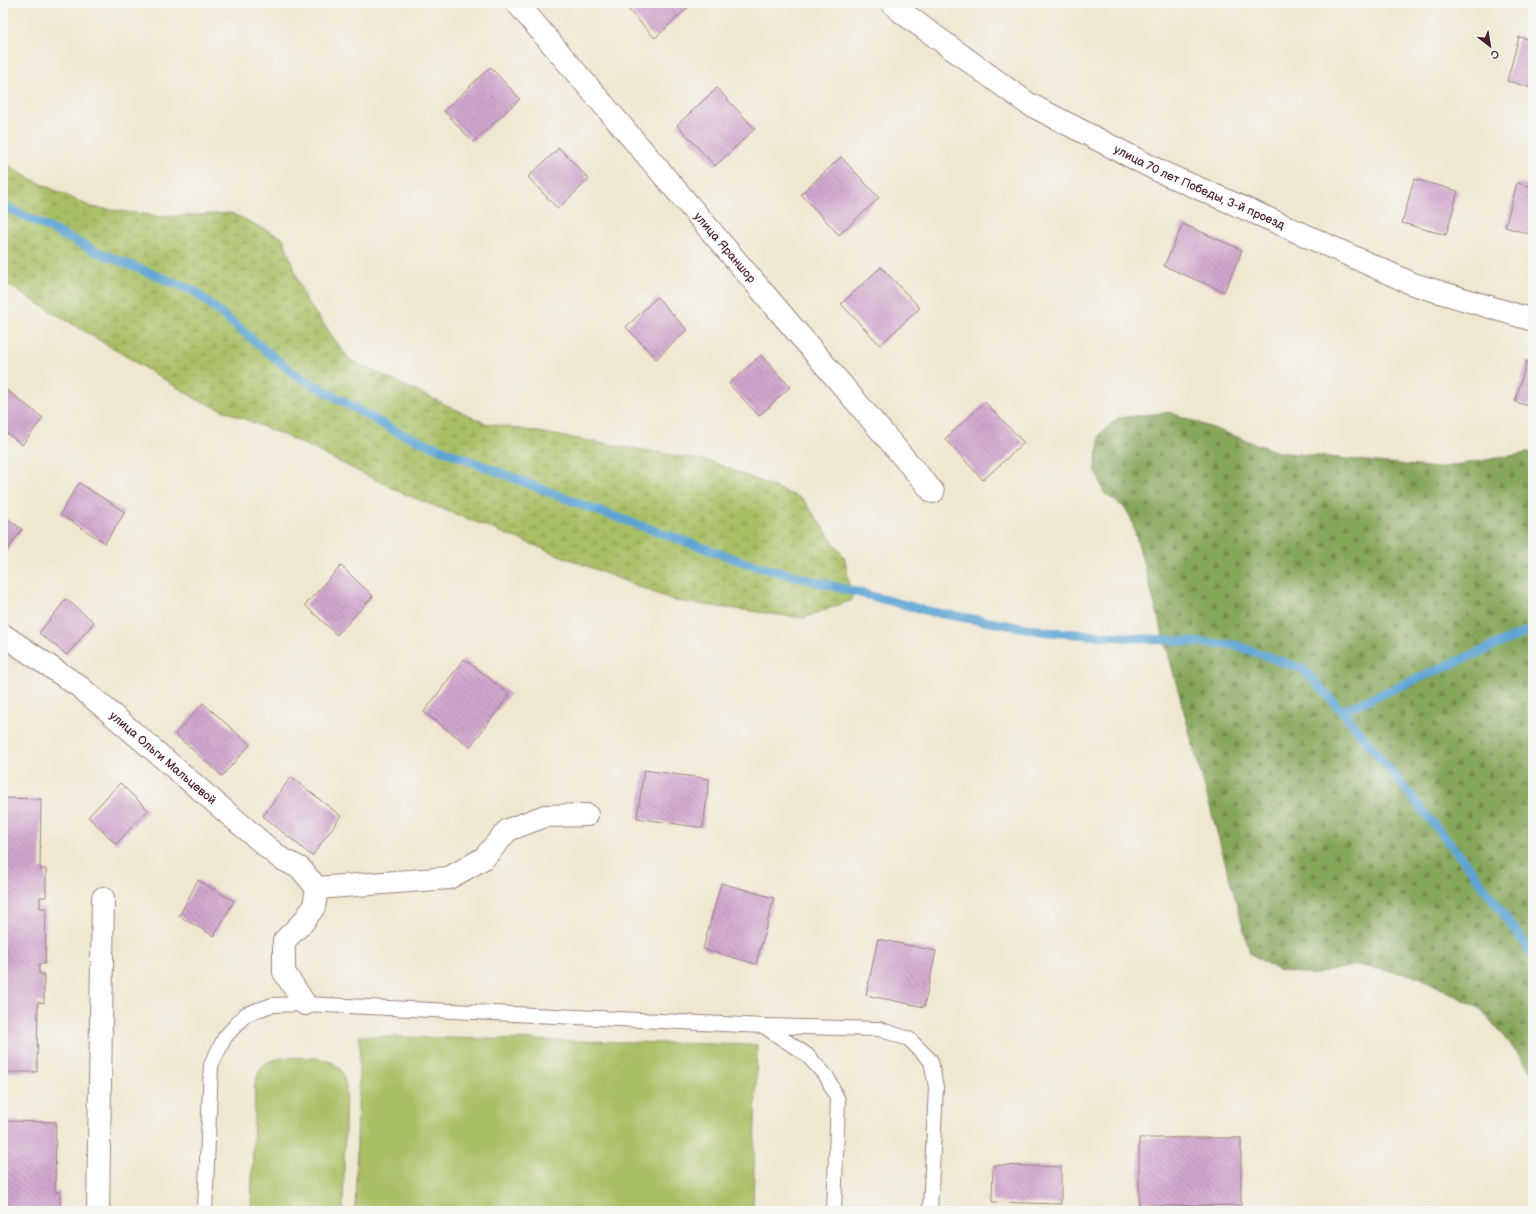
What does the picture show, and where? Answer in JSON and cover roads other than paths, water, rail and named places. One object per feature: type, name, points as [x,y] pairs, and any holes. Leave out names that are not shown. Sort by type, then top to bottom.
[{"type":"street","name":"улица Яраншор","points":[[517,3],[933,492]]},
{"type":"street","name":"улица 70 лет Победы, 3-й проезд","points":[[892,3],[903,13],[1027,103],[1161,172],[1284,225],[1413,284],[1533,320]]},
{"type":"street","name":"улица Ольги Мальцевой","points":[[3,635],[80,687],[280,858],[300,868],[317,888]]},
{"type":"street","points":[[305,1004],[284,972],[284,941],[304,921],[314,907],[317,888],[449,878],[484,858],[508,830],[545,816],[587,815]]},
{"type":"street","points":[[98,1211],[103,898]]},
{"type":"lane","points":[[205,1211],[211,1065],[225,1037],[246,1014],[272,1006],[305,1004],[764,1026],[879,1029],[908,1039],[931,1061],[936,1087],[930,1211]]},
{"type":"lane","points":[[764,1026],[807,1055],[827,1077],[838,1100],[834,1211]]},
{"type":"waterway","points":[[3,205],[95,251],[194,291],[293,373],[397,432],[585,506],[749,564],[932,612],[1048,632],[1235,645],[1303,669],[1342,711],[1472,871],[1533,955]]},
{"type":"waterway","points":[[1342,711],[1533,629]]}]
